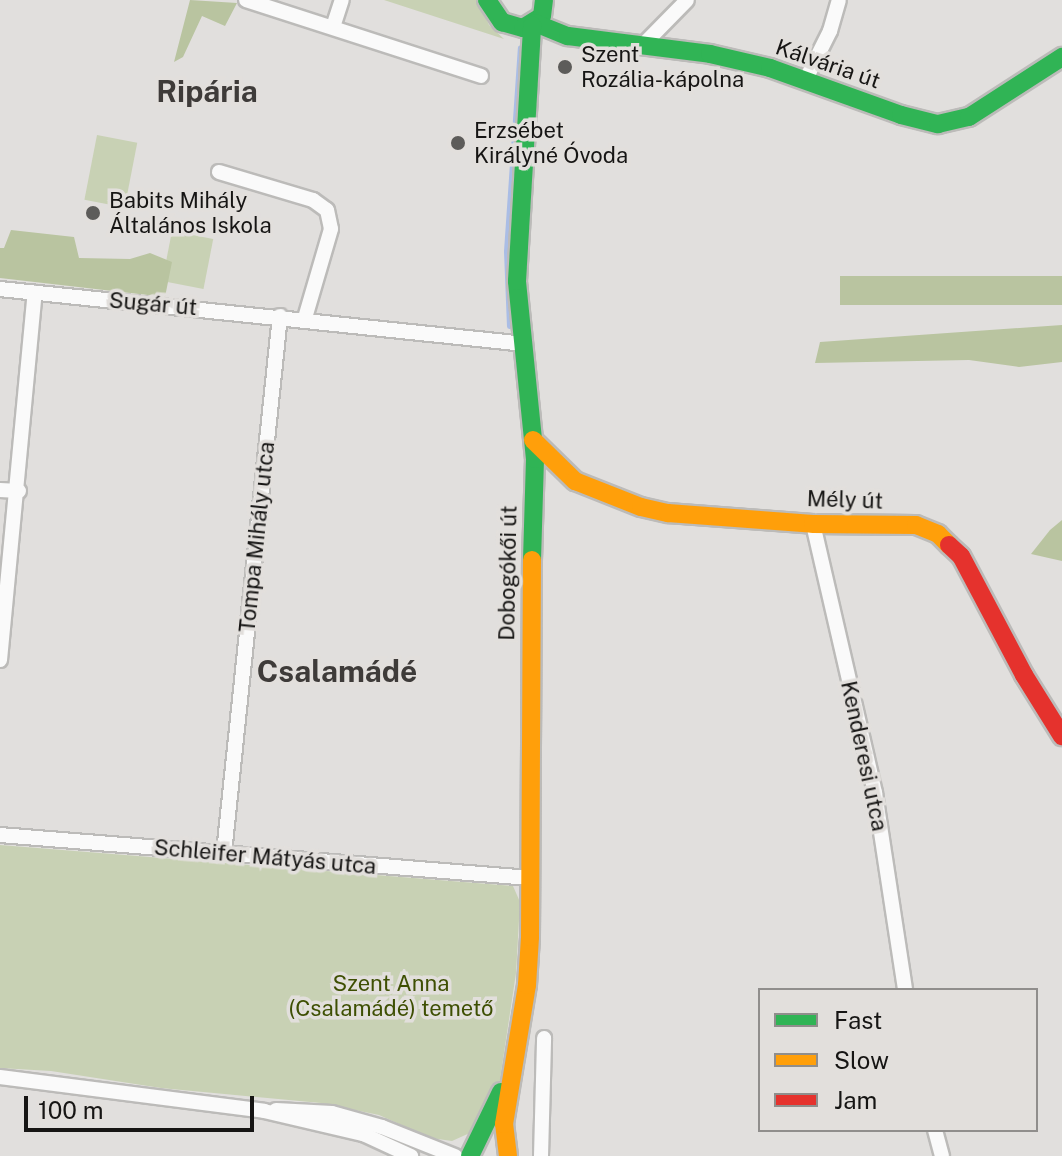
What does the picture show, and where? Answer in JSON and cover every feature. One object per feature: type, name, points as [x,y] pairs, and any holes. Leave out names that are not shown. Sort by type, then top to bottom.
[{"type":"main road","points":[[487,0],[502,22],[534,18]]},
{"type":"main road","name":"Kálvária út","points":[[534,18],[561,33],[710,54],[806,79],[926,123],[951,123],[990,106],[1062,57]]},
{"type":"main road","name":"Dobogókői út","points":[[508,1156],[504,1124],[527,985],[530,878],[533,440],[517,281],[527,80],[534,18]]},
{"type":"main road","name":"Mély út","points":[[533,440],[575,481],[641,507],[668,513],[813,524],[916,525],[948,540],[961,556],[1024,675],[1062,736]]},
{"type":"main road","name":"Dobogókői út","points":[[472,1156],[512,1066]]},
{"type":"main road","points":[[472,1156],[494,1156]]},
{"type":"street","points":[[246,0],[481,76]]},
{"type":"street","points":[[333,27],[342,0]]},
{"type":"street","points":[[642,46],[687,0]]},
{"type":"street","points":[[806,79],[830,31],[839,0]]},
{"type":"street","points":[[219,172],[313,200],[329,214],[331,229],[305,318]]},
{"type":"street","name":"Sugár út","points":[[0,289],[305,318],[525,344]]},
{"type":"street","points":[[0,660],[19,491],[35,293]]},
{"type":"street","name":"Tompa Mihály utca","points":[[224,853],[280,316]]},
{"type":"street","points":[[0,490],[19,491]]},
{"type":"street","name":"Kenderesi utca","points":[[813,524],[875,793],[905,988]]},
{"type":"street","name":"Schleifer Mátyás utca","points":[[0,835],[530,878]]},
{"type":"street","points":[[541,1156],[544,1038]]},
{"type":"street","points":[[0,1077],[264,1111],[363,1134],[411,1156]]},
{"type":"street","points":[[264,1111],[303,1109],[332,1113],[382,1127],[455,1156]]},
{"type":"street","points":[[936,1132],[942,1156]]},
{"type":"green space","points":[[190,0],[237,3],[225,26],[202,16],[183,57],[174,62]]},
{"type":"green space","points":[[384,0],[478,0],[489,25],[504,39]]},
{"type":"green space","points":[[97,135],[137,143],[125,208],[84,200]]},
{"type":"green space","points":[[11,230],[74,237],[79,258],[130,259],[150,253],[172,262],[165,297],[0,278],[0,248],[4,248]]},
{"type":"green space","points":[[172,231],[213,239],[203,289],[162,281]]},
{"type":"green space","points":[[840,276],[1062,276],[1062,305],[840,305]]},
{"type":"green space","points":[[1062,325],[1062,362],[1019,367],[969,360],[815,363],[820,342]]},
{"type":"green space","points":[[1062,520],[1062,561],[1031,554],[1050,530]]},
{"type":"green space","name":"Szent Anna (Csalamádé) temető","points":[[0,845],[513,886],[520,902],[516,973],[499,1086],[472,1132],[452,1141],[431,1138],[379,1115],[321,1103],[161,1088],[51,1071],[0,1068]]},
{"type":"waterway","points":[[509,326],[506,251],[520,47]]},
{"type":"traffic: fast","points":[[487,0],[502,22],[523,28],[542,16],[544,0]]},
{"type":"traffic: fast","points":[[535,23],[568,36],[710,54],[770,68],[901,115],[938,124],[969,117],[1062,57]]},
{"type":"traffic: fast","points":[[532,25],[517,281],[535,459],[532,560]]},
{"type":"traffic: fast","points":[[470,1156],[501,1092]]},
{"type":"traffic: slow","points":[[533,440],[575,481],[641,507],[668,513],[813,524],[916,525],[938,534],[949,545]]},
{"type":"traffic: slow","points":[[508,1156],[504,1124],[527,985],[530,937],[532,560]]},
{"type":"traffic: jam","points":[[949,545],[961,556],[1024,675],[1062,736]]},
{"type":"place","name":"Szent Rozália-kápolna","points":[[565,67]]},
{"type":"place","name":"Erzsébet Királyné Óvoda","points":[[458,143]]},
{"type":"place","name":"Babits Mihály Általános Iskola","points":[[93,213]]},
{"type":"district","name":"Ripária","points":[[207,91]]},
{"type":"district","name":"Csalamádé","points":[[337,671]]}]
